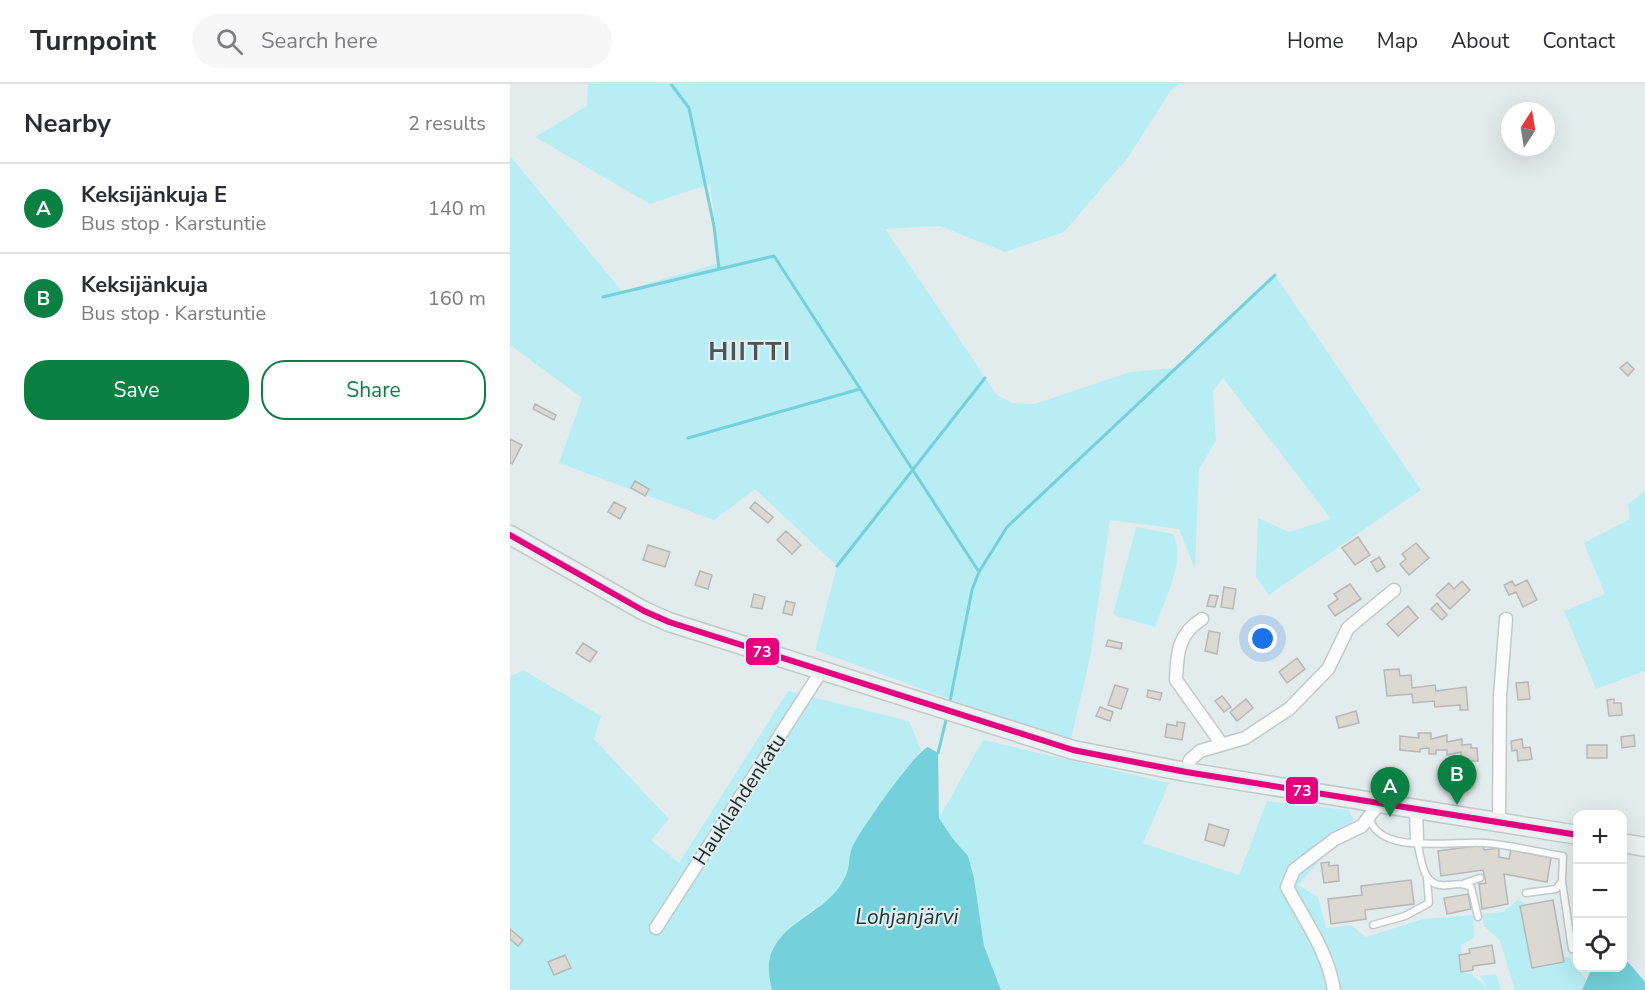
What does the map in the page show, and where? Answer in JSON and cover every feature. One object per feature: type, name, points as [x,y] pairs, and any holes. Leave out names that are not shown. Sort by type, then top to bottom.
[{"type":"street","points":[[510,535],[644,611],[669,622],[1073,750],[1374,808],[1416,808],[1573,833]]},
{"type":"street","points":[[1186,772],[1190,760],[1200,751],[1221,743],[1245,738],[1289,709],[1328,669],[1348,628],[1394,590]]},
{"type":"street","points":[[1202,619],[1187,628],[1181,642],[1176,680],[1221,743]]},
{"type":"street","points":[[1499,821],[1500,696],[1506,619]]},
{"type":"street","name":"Haukilahdenkatu","points":[[656,928],[822,670]]},
{"type":"street","points":[[1334,990],[1331,971],[1323,951],[1287,887],[1288,880],[1294,870],[1335,839],[1362,826],[1374,808]]},
{"type":"street","points":[[1416,808],[1418,842]]},
{"type":"street","points":[[1627,844],[1645,847]]},
{"type":"lane","points":[[1374,808],[1371,827],[1381,836],[1392,840],[1432,845],[1485,843],[1563,856],[1562,881],[1572,950]]},
{"type":"lane","points":[[1373,925],[1405,916],[1429,903],[1427,878],[1418,842]]},
{"type":"lane","points":[[1427,878],[1432,884],[1440,886],[1480,879]]},
{"type":"lane","points":[[1526,893],[1556,889],[1562,881]]},
{"type":"lane","points":[[1464,883],[1471,887],[1478,917]]},
{"type":"shaded area","points":[[588,84],[1180,84],[1171,90],[1129,156],[1064,232],[1005,252],[940,226],[885,229],[997,395],[1012,403],[1035,404],[1130,372],[1176,368],[1275,275],[1421,490],[1269,595],[1256,577],[1258,518],[1289,532],[1331,519],[1223,378],[1213,391],[1216,441],[1199,469],[1195,569],[1179,529],[1110,520],[1090,658],[1070,743],[815,650],[837,566],[755,489],[714,520],[559,463],[582,398],[510,345],[510,156],[622,291],[720,263],[710,184],[650,204],[535,137],[587,106]]},
{"type":"shaded area","points":[[1645,491],[1645,671],[1596,689],[1564,611],[1605,594],[1584,543],[1630,519],[1628,504]]},
{"type":"shaded area","points":[[1136,527],[1173,534],[1177,544],[1173,580],[1155,627],[1113,615]]},
{"type":"shaded area","points":[[523,670],[601,716],[594,739],[669,819],[651,840],[679,863],[788,691],[909,721],[921,750],[864,827],[854,845],[847,874],[841,886],[787,933],[770,973],[772,990],[510,990],[510,677]]},
{"type":"shaded area","points":[[983,740],[1169,783],[1143,843],[1239,875],[1267,801],[1349,810],[1354,822],[1298,885],[1318,897],[1326,928],[1351,925],[1366,937],[1423,919],[1473,915],[1474,938],[1461,945],[1463,972],[1471,974],[1487,987],[1480,976],[1496,974],[1501,990],[1001,990],[984,946],[974,878],[968,856],[939,818]]},
{"type":"shaded area","points":[[1518,900],[1529,906],[1535,959],[1569,957],[1573,962],[1573,972],[1580,972],[1586,980],[1582,990],[1515,990],[1500,941],[1484,926],[1482,914],[1503,912]]},
{"type":"water","name":"Lohjanjärvi","points":[[928,747],[938,753],[939,818],[968,856],[974,878],[984,946],[1001,990],[772,990],[769,963],[777,943],[784,933],[835,893],[845,877],[856,839],[900,776]]},
{"type":"water","points":[[1627,962],[1645,982],[1645,990],[1582,990],[1590,972],[1627,972]]},
{"type":"building","points":[[1627,362],[1634,369],[1628,376],[1620,368]]},
{"type":"building","points":[[535,404],[556,415],[554,420],[533,409]]},
{"type":"building","points":[[510,439],[522,445],[512,464],[510,463]]},
{"type":"building","points":[[635,481],[649,489],[645,496],[631,488]]},
{"type":"building","points":[[614,502],[626,508],[620,519],[608,512]]},
{"type":"building","points":[[755,502],[773,517],[768,523],[750,508]]},
{"type":"building","points":[[786,531],[801,545],[792,554],[777,540]]},
{"type":"building","points":[[1358,537],[1370,555],[1355,565],[1342,548]]},
{"type":"building","points":[[1416,543],[1429,558],[1409,575],[1400,564],[1406,559],[1402,554]]},
{"type":"building","points":[[648,545],[670,552],[665,567],[643,560]]},
{"type":"building","points":[[1379,557],[1385,567],[1377,572],[1371,562]]},
{"type":"building","points":[[700,571],[712,575],[708,589],[695,585]]},
{"type":"building","points":[[1527,580],[1537,600],[1523,607],[1516,592],[1509,595],[1504,585],[1512,581],[1515,586]]},
{"type":"building","points":[[1462,581],[1470,590],[1450,609],[1436,595],[1449,583],[1454,589]]},
{"type":"building","points":[[1350,584],[1361,599],[1335,616],[1328,606],[1338,599],[1334,594]]},
{"type":"building","points":[[1224,587],[1236,589],[1233,609],[1221,607]]},
{"type":"building","points":[[754,594],[765,597],[762,609],[751,607]]},
{"type":"building","points":[[1210,595],[1218,596],[1215,607],[1207,606]]},
{"type":"building","points":[[786,601],[795,603],[792,615],[783,613]]},
{"type":"building","points":[[1437,603],[1447,615],[1442,620],[1431,609]]},
{"type":"building","points":[[1408,606],[1418,618],[1398,636],[1387,624]]},
{"type":"building","points":[[1209,631],[1220,633],[1217,654],[1205,651]]},
{"type":"building","points":[[1108,640],[1122,643],[1121,649],[1106,646]]},
{"type":"building","points":[[583,643],[597,652],[590,662],[576,653]]},
{"type":"building","points":[[1297,658],[1305,669],[1287,683],[1279,672]]},
{"type":"building","points":[[1399,669],[1400,676],[1411,675],[1412,688],[1435,685],[1436,691],[1466,687],[1468,710],[1460,710],[1460,705],[1435,707],[1434,701],[1413,703],[1412,694],[1387,696],[1384,670]]},
{"type":"building","points":[[1528,682],[1530,699],[1518,700],[1516,683]]},
{"type":"building","points":[[1115,685],[1128,689],[1121,709],[1108,705]]},
{"type":"building","points":[[1148,690],[1162,693],[1160,700],[1147,697]]},
{"type":"building","points":[[1222,696],[1231,707],[1224,712],[1215,701]]},
{"type":"building","points":[[1246,699],[1253,708],[1237,721],[1230,712]]},
{"type":"building","points":[[1614,699],[1614,703],[1621,703],[1622,715],[1609,716],[1607,700]]},
{"type":"building","points":[[1100,707],[1113,712],[1110,721],[1096,716]]},
{"type":"building","points":[[1356,711],[1359,723],[1339,728],[1336,717]]},
{"type":"building","points":[[1177,722],[1185,723],[1182,740],[1165,737],[1167,724],[1177,726]]},
{"type":"building","points":[[1418,733],[1431,733],[1431,739],[1447,735],[1447,742],[1462,739],[1462,745],[1471,744],[1471,748],[1477,748],[1478,761],[1467,761],[1466,758],[1461,758],[1461,752],[1447,755],[1447,750],[1436,750],[1436,754],[1429,754],[1429,748],[1420,749],[1420,752],[1400,750],[1400,736],[1419,738]]},
{"type":"building","points":[[1634,735],[1635,746],[1622,748],[1621,737]]},
{"type":"building","points":[[1522,739],[1523,748],[1530,747],[1532,759],[1518,761],[1517,750],[1512,751],[1511,741]]},
{"type":"building","points":[[1587,745],[1607,745],[1607,758],[1587,758]]},
{"type":"building","points":[[1209,824],[1229,830],[1224,846],[1205,840]]},
{"type":"building","points":[[1483,845],[1484,850],[1499,848],[1499,857],[1509,859],[1511,850],[1551,858],[1547,882],[1504,874],[1508,904],[1482,909],[1479,884],[1486,883],[1483,870],[1441,876],[1438,851]]},
{"type":"building","points":[[1329,862],[1329,866],[1338,865],[1339,881],[1324,883],[1321,863]]},
{"type":"building","points":[[1411,880],[1414,904],[1365,910],[1366,919],[1331,924],[1328,899],[1362,895],[1361,886]]},
{"type":"building","points":[[1468,894],[1471,909],[1447,914],[1444,898]]},
{"type":"building","points":[[1553,900],[1564,962],[1532,968],[1520,906]]},
{"type":"building","points":[[510,929],[523,940],[518,946],[510,939]]},
{"type":"building","points":[[1492,945],[1495,963],[1473,966],[1473,970],[1461,972],[1459,955],[1470,953],[1469,949]]},
{"type":"building","points":[[565,955],[571,968],[554,975],[548,962]]},
{"type":"waterway","points":[[671,84],[689,108],[714,226],[719,269]]},
{"type":"waterway","points":[[603,297],[774,256],[979,572]]},
{"type":"waterway","points":[[950,701],[972,590],[979,572],[1007,527],[1275,275]]},
{"type":"waterway","points":[[837,566],[985,378]]},
{"type":"waterway","points":[[688,438],[860,389]]},
{"type":"waterway","points":[[938,753],[946,720]]},
{"type":"transit line","name":"73","points":[[510,535],[644,611],[669,622],[1073,750],[1186,772],[1573,834]]},
{"type":"place","name":"Keksijänkuja","points":[[1457,805]]},
{"type":"place","name":"Keksijänkuja E","points":[[1390,817]]},
{"type":"district","name":"HIITTI","points":[[750,351]]}]
